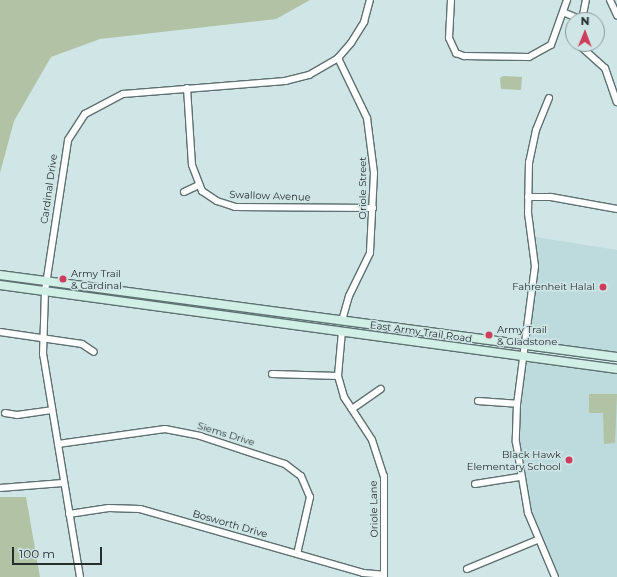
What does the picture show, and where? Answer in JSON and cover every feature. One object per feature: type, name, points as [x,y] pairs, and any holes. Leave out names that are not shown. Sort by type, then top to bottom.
[{"type":"main road","name":"East Army Trail Road","points":[[0,274],[617,357]]},
{"type":"main road","name":"East Army Trail Road","points":[[0,285],[617,369]]},
{"type":"street","name":"Cardinal Drive","points":[[80,577],[52,410],[43,339],[46,281],[63,159],[74,129],[85,114],[110,98],[187,88],[290,80],[309,75],[338,58],[362,26],[370,0]]},
{"type":"street","points":[[451,0],[451,46],[464,56],[532,56],[551,44],[565,13]]},
{"type":"street","points":[[565,12],[567,0]]},
{"type":"street","points":[[584,12],[586,0]]},
{"type":"street","points":[[610,0],[617,15]]},
{"type":"street","points":[[587,52],[605,68],[617,102]]},
{"type":"street","name":"Oriole Street","points":[[338,58],[367,118],[374,158],[370,253],[349,296],[342,320]]},
{"type":"street","points":[[184,192],[199,185],[192,165],[187,88]]},
{"type":"street","points":[[549,98],[532,143],[528,197],[535,255],[517,404],[519,477],[537,540],[555,577]]},
{"type":"street","name":"Swallow Avenue","points":[[199,185],[218,201],[235,207],[373,208]]},
{"type":"street","points":[[528,197],[551,197],[617,209]]},
{"type":"street","name":"Oriole Lane","points":[[342,331],[338,376],[352,409],[372,440],[384,476],[384,576]]},
{"type":"street","points":[[0,332],[82,344],[94,352]]},
{"type":"street","points":[[272,374],[338,376]]},
{"type":"street","points":[[352,409],[381,389]]},
{"type":"street","points":[[478,400],[517,404]]},
{"type":"street","points":[[5,413],[17,415],[52,410]]},
{"type":"street","name":"Siems Drive","points":[[58,444],[165,429],[200,436],[285,464],[301,476],[310,497],[297,554]]},
{"type":"street","points":[[475,484],[519,477]]},
{"type":"street","points":[[0,488],[64,483]]},
{"type":"street","name":"Bosworth Drive","points":[[69,514],[109,508],[140,509],[363,573],[384,576]]},
{"type":"street","points":[[467,570],[537,540]]},
{"type":"shaded area","points":[[536,237],[617,250],[617,354],[528,342],[538,264]]},
{"type":"shaded area","name":"Black Hawk Elementary School","points":[[525,358],[617,371],[617,577],[558,577],[555,572],[530,511],[519,443]]},
{"type":"green space","points":[[0,0],[310,0],[276,19],[100,39],[51,57],[14,121],[0,173]]},
{"type":"green space","points":[[503,76],[522,77],[521,90],[501,89],[500,78]]},
{"type":"green space","points":[[589,394],[617,394],[615,443],[604,444],[603,413],[589,413]]},
{"type":"green space","points":[[0,497],[26,497],[40,577],[0,577]]},
{"type":"place","name":"Army Trail & Cardinal","points":[[63,279]]},
{"type":"place","name":"Fahrenheit Halal","points":[[603,287]]},
{"type":"place","name":"Army Trail & Gladstone","points":[[489,335]]},
{"type":"place","name":"Black Hawk Elementary School","points":[[569,460]]}]
